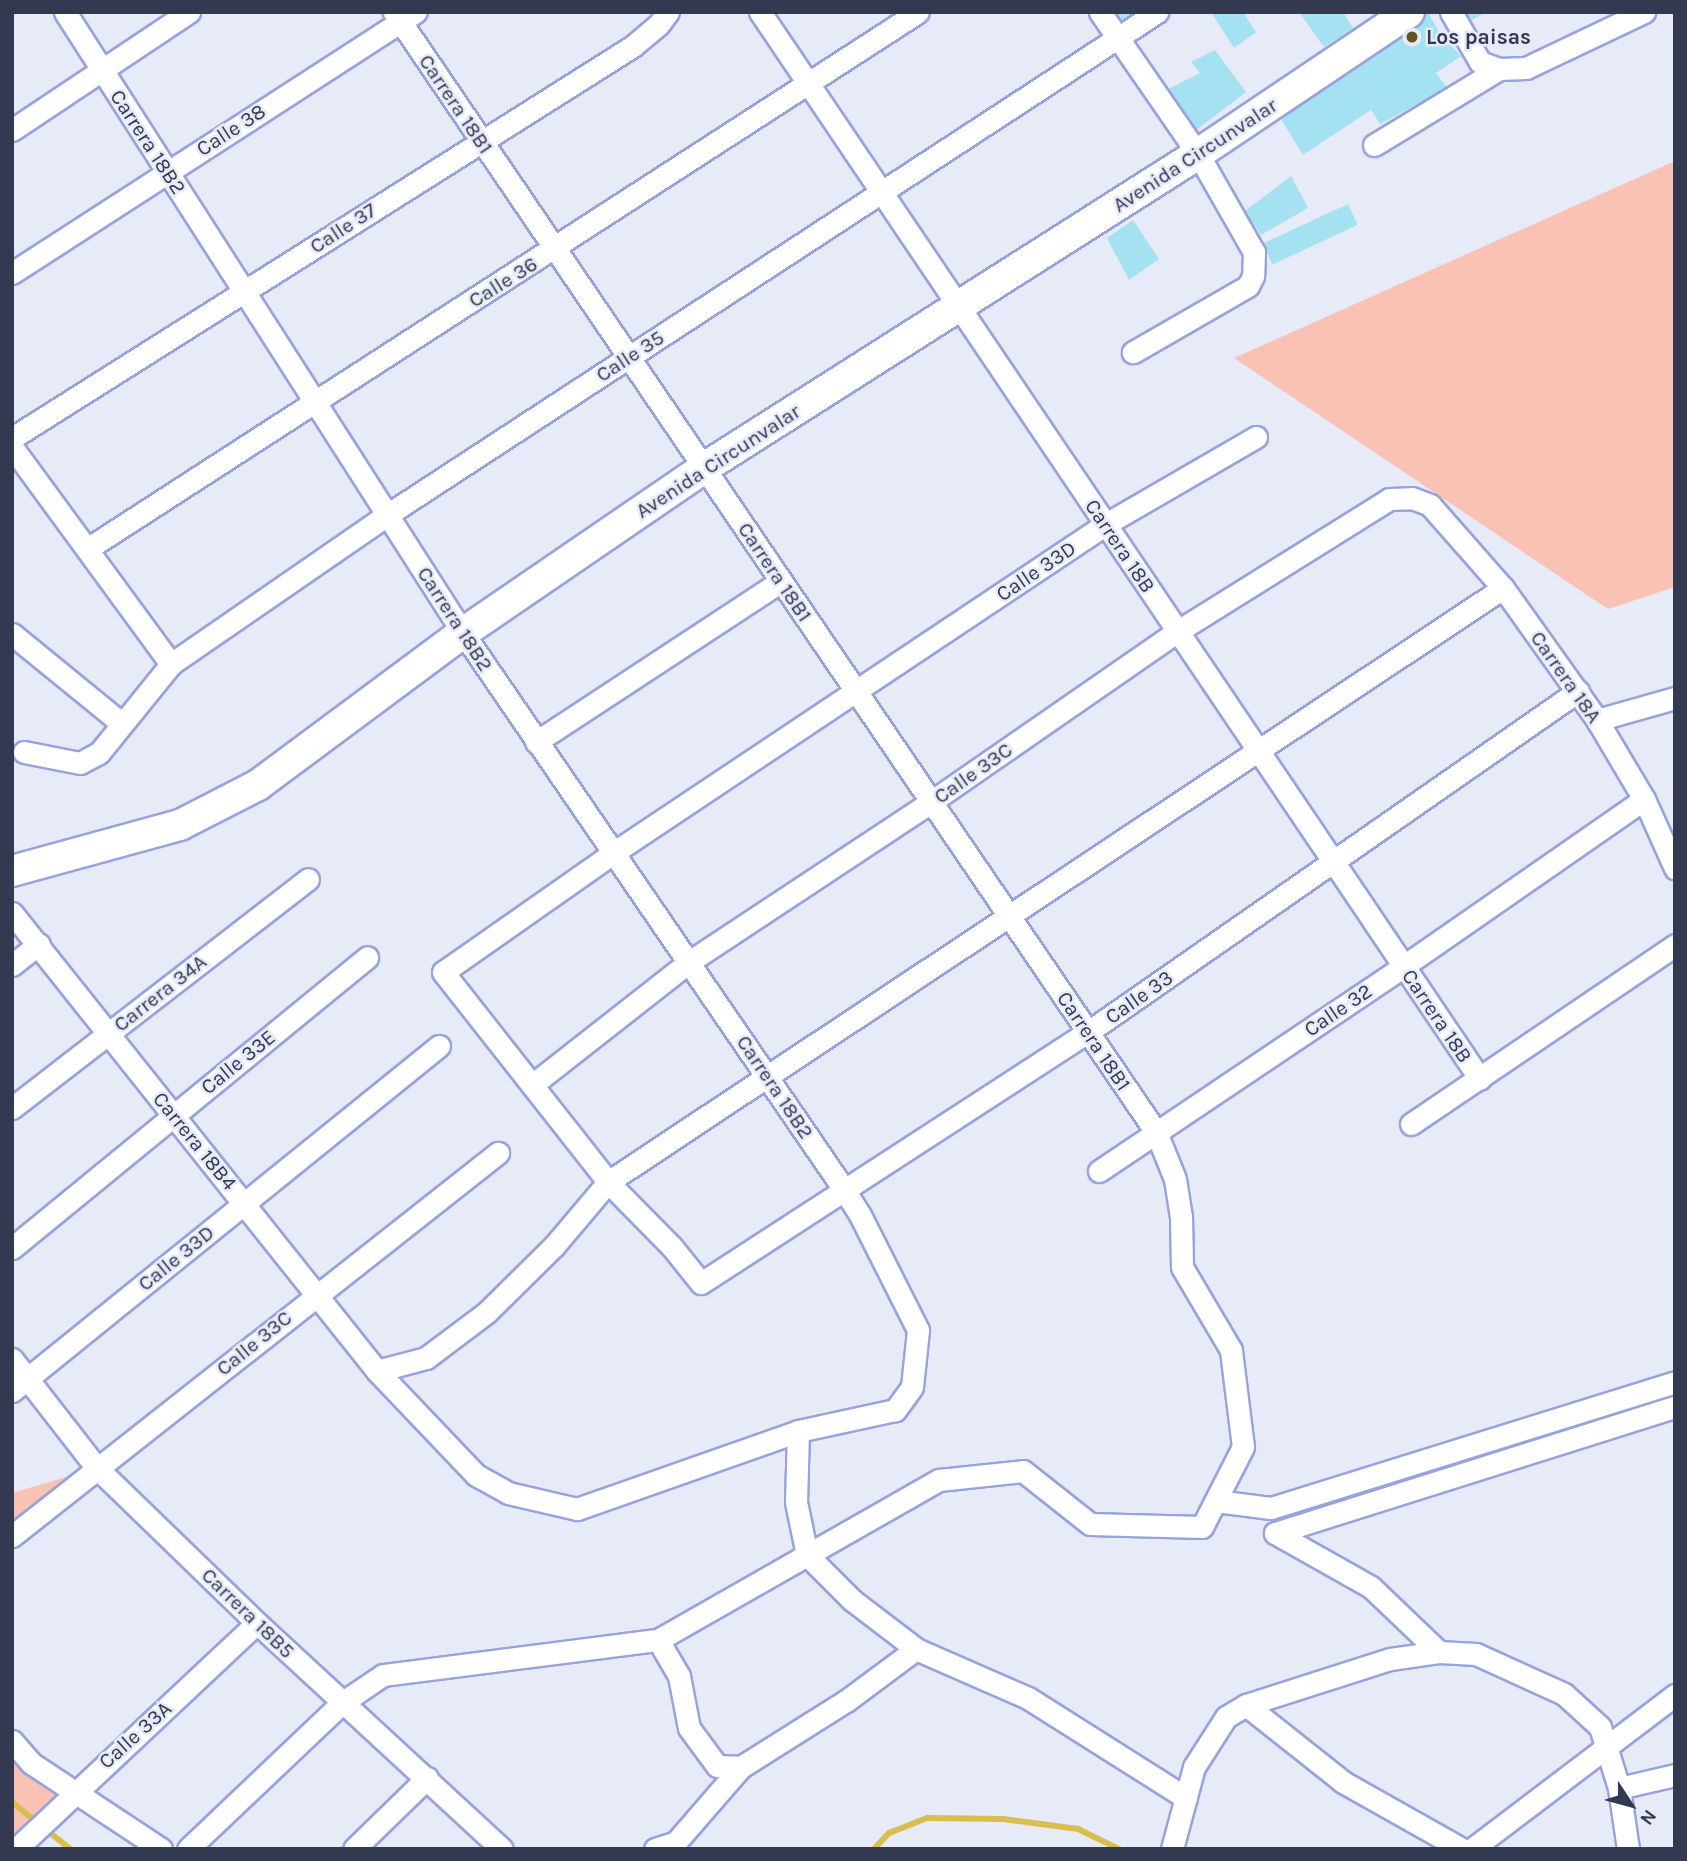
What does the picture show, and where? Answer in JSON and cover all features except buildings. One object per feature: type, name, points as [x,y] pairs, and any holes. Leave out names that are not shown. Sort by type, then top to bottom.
[{"type":"main road","name":"Avenida Circunvalar","points":[[12,871],[180,825],[258,785],[463,633],[704,468],[1198,155],[1409,12]]},
{"type":"street","name":"Carrera 18B2","points":[[65,12],[463,633],[860,1214],[918,1331],[912,1387],[895,1410],[798,1431]]},
{"type":"street","points":[[12,130],[189,12]]},
{"type":"street","name":"Calle 37","points":[[12,438],[480,140],[633,46],[659,24],[668,12]]},
{"type":"street","name":"Carrera 18B","points":[[760,12],[1480,1079]]},
{"type":"street","name":"Calle 36","points":[[86,549],[555,249],[918,12]]},
{"type":"street","points":[[1100,12],[1198,155],[1254,252],[1253,276],[1248,286],[1133,352]]},
{"type":"street","name":"Calle 35","points":[[24,752],[80,763],[99,753],[171,664],[387,515],[1157,12]]},
{"type":"street","points":[[1451,12],[1480,62],[1499,69],[1526,68],[1644,12]]},
{"type":"street","name":"Carrera 18B1","points":[[404,16],[480,140],[1156,1132],[1175,1179],[1181,1217],[1182,1267],[1231,1350],[1243,1447],[1202,1528],[1090,1524],[1023,1471],[939,1480],[807,1555]]},
{"type":"street","name":"Calle 38","points":[[12,273],[404,16]]},
{"type":"street","points":[[1374,145],[1499,69]]},
{"type":"street","name":"Calle 33D","points":[[856,692],[1106,524],[1256,437]]},
{"type":"street","points":[[12,447],[171,664]]},
{"type":"street","name":"Calle 33C","points":[[532,1086],[689,962],[931,802],[1178,631],[1389,499],[1412,498],[1430,505]]},
{"type":"street","name":"Carrera 18A","points":[[1430,505],[1503,588],[1578,691],[1644,799],[1675,868]]},
{"type":"street","points":[[536,742],[781,581]]},
{"type":"street","points":[[377,1371],[426,1358],[487,1312],[554,1246],[608,1182],[1503,588]]},
{"type":"street","points":[[12,634],[121,723]]},
{"type":"street","name":"Calle 33","points":[[608,1182],[672,1247],[701,1283],[1088,1032],[1578,691]]},
{"type":"street","points":[[608,1182],[443,972],[615,852],[856,692]]},
{"type":"street","points":[[1597,720],[1675,698]]},
{"type":"street","name":"Calle 32","points":[[1099,1171],[1404,966],[1644,799]]},
{"type":"street","name":"Carrera 34A","points":[[12,1108],[308,879]]},
{"type":"street","name":"Carrera 18B4","points":[[12,913],[377,1371],[476,1475],[508,1493],[577,1509],[798,1431]]},
{"type":"street","points":[[12,965],[39,944]]},
{"type":"street","points":[[1411,1124],[1675,945]]},
{"type":"street","name":"Calle 33E","points":[[12,1248],[367,957]]},
{"type":"street","name":"Calle 33D","points":[[20,1385],[439,1046]]},
{"type":"street","name":"Calle 33C","points":[[12,1536],[498,1153]]},
{"type":"street","name":"Carrera 18B5","points":[[12,1359],[20,1385],[97,1468],[257,1623],[502,1849]]},
{"type":"street","points":[[1216,1501],[1271,1508],[1675,1382]]},
{"type":"street","points":[[1439,1651],[1371,1587],[1275,1533],[1675,1407]]},
{"type":"street","points":[[798,1431],[796,1502],[807,1555],[852,1600],[916,1649],[1028,1698],[1186,1798]]},
{"type":"street","points":[[188,1849],[344,1702],[383,1675],[658,1640],[807,1555]]},
{"type":"street","name":"Calle 33A","points":[[16,1843],[257,1623]]},
{"type":"street","points":[[658,1640],[680,1676],[689,1728],[716,1766],[741,1767]]},
{"type":"street","points":[[655,1849],[676,1842],[741,1767],[846,1701],[916,1649]]},
{"type":"street","points":[[1172,1849],[1194,1767],[1226,1717],[1246,1705],[1390,1659],[1439,1651],[1476,1654],[1564,1694],[1600,1727],[1619,1788],[1628,1849]]},
{"type":"street","points":[[1472,1849],[1675,1695]]},
{"type":"street","points":[[1246,1705],[1343,1782],[1462,1849]]},
{"type":"street","points":[[12,1741],[31,1763],[162,1849]]},
{"type":"street","points":[[1619,1788],[1675,1775]]},
{"type":"street","points":[[354,1849],[427,1778]]},
{"type":"shaded area","points":[[1675,161],[1675,587],[1608,609],[1234,358]]},
{"type":"shaded area","points":[[97,1468],[12,1536],[12,1493]]},
{"type":"shaded area","points":[[12,1741],[73,1792],[20,1843],[12,1837]]},
{"type":"waterway","points":[[12,1802],[70,1849]]},
{"type":"waterway","points":[[874,1849],[889,1833],[927,1818],[1003,1819],[1078,1829],[1119,1849]]},
{"type":"place","name":"Los paisas","points":[[1412,37]]}]
